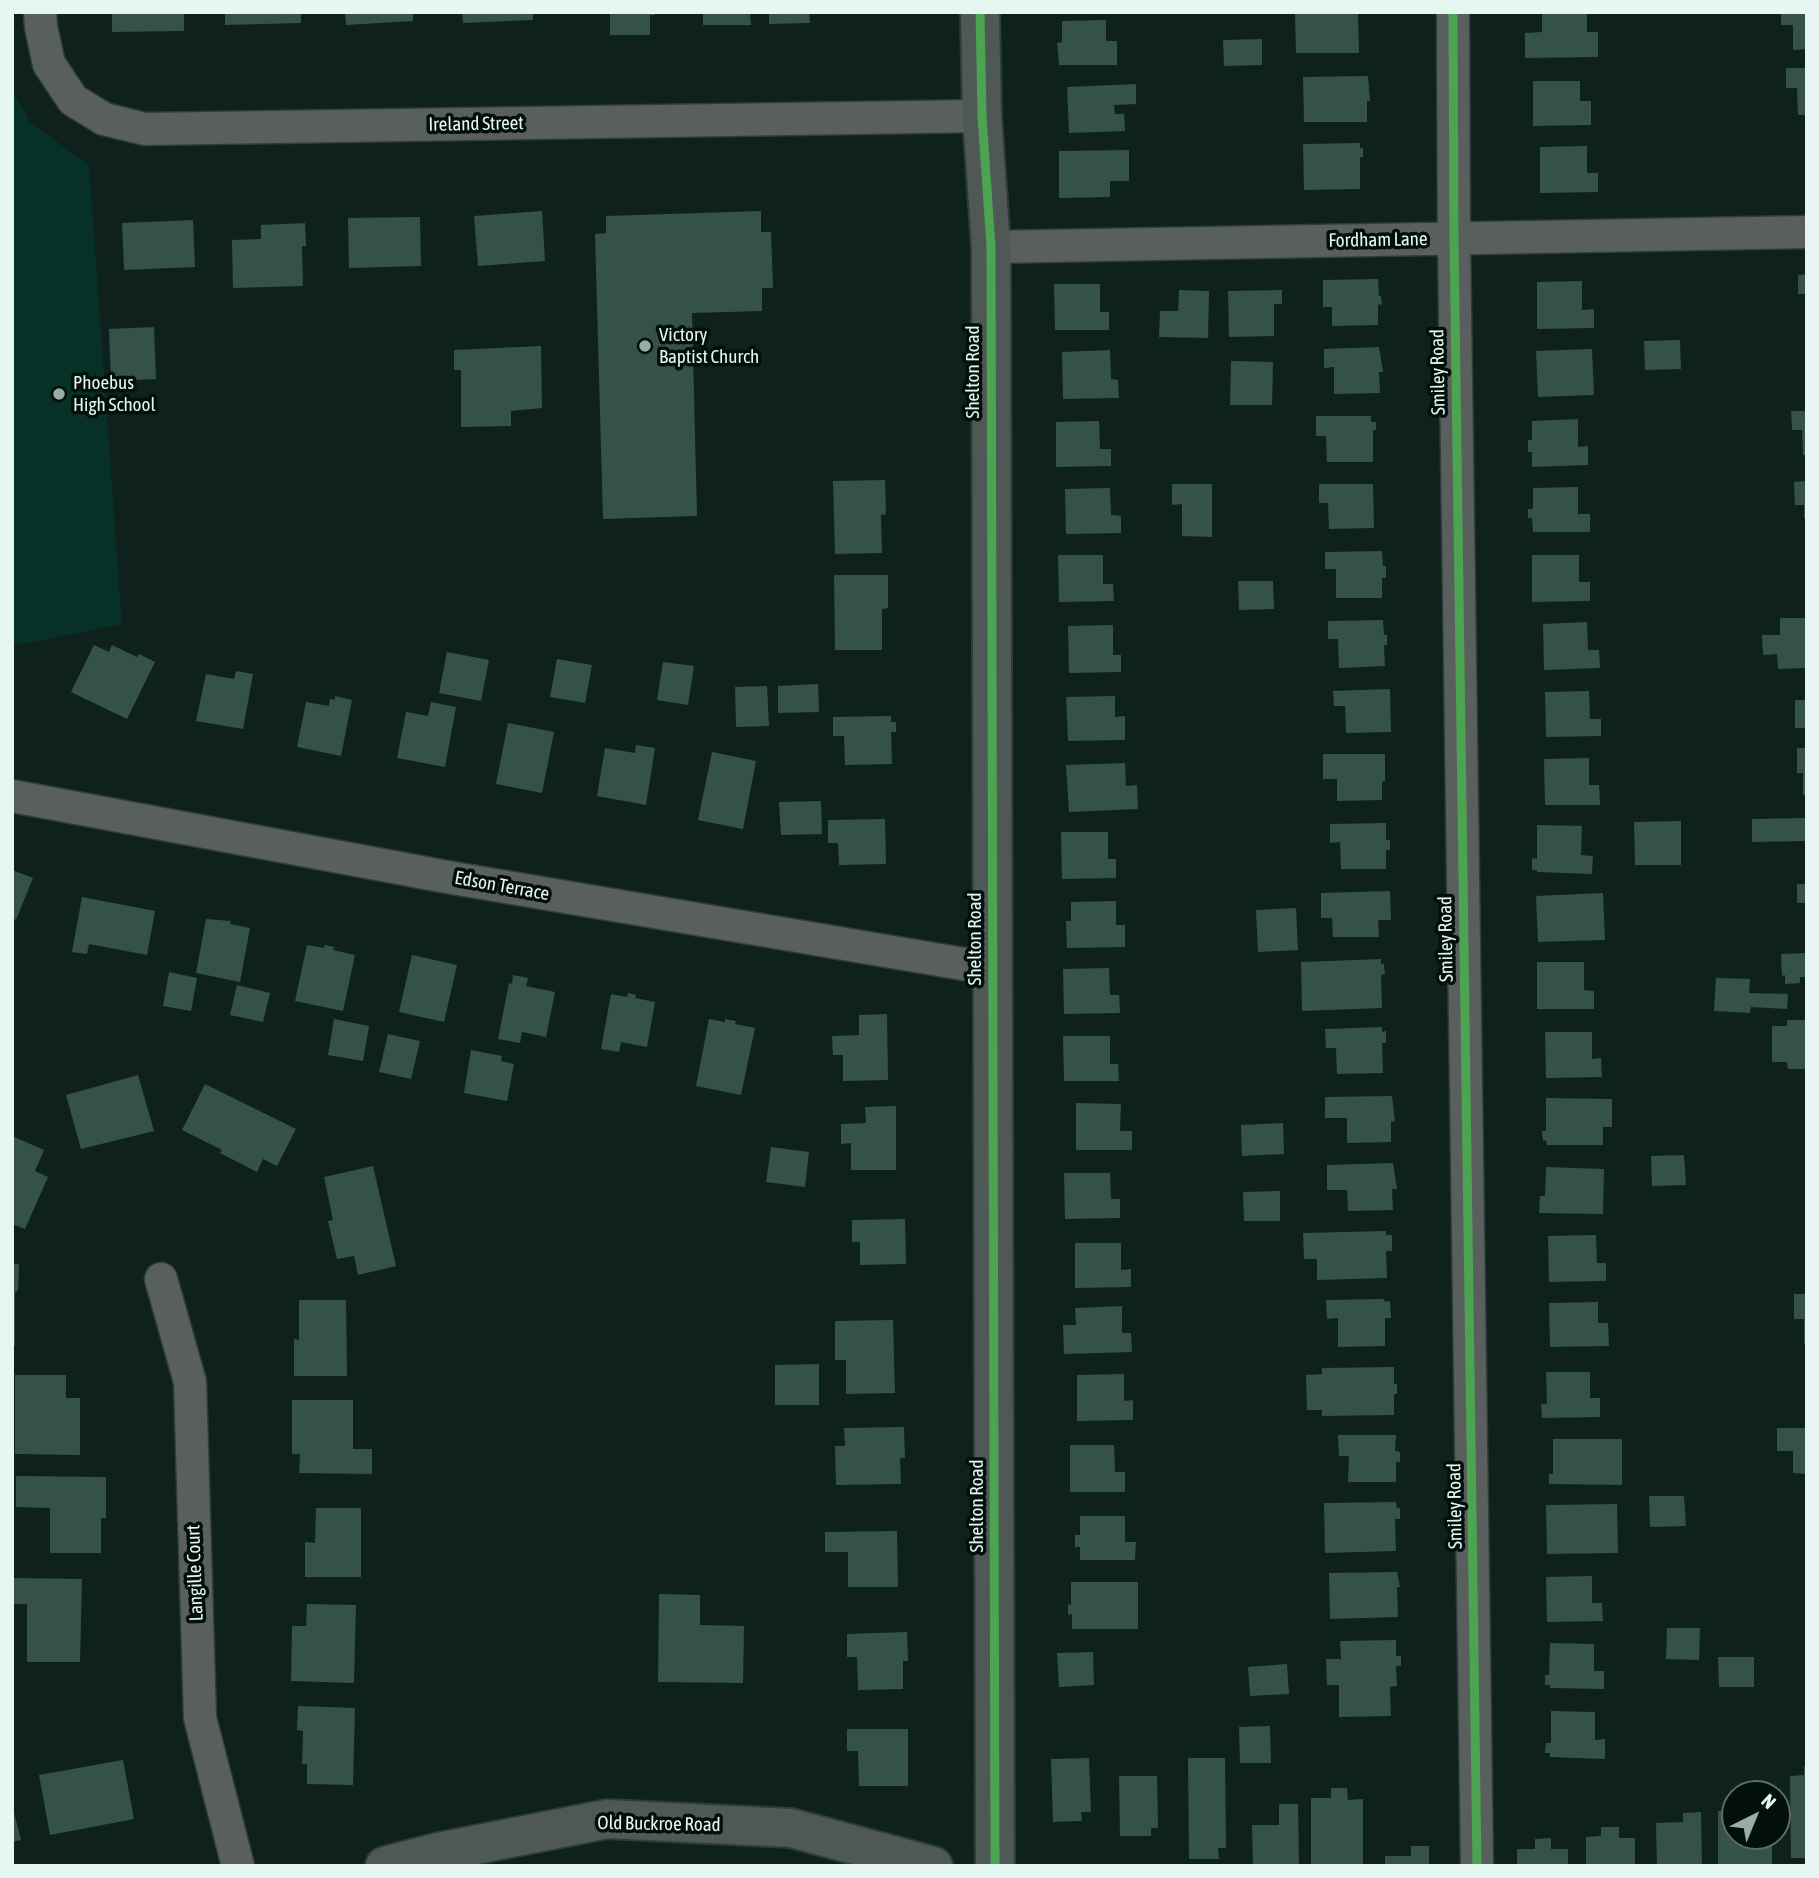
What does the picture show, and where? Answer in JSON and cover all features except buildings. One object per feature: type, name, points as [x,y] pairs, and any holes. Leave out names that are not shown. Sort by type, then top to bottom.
[{"type":"street","name":"Ireland Street","points":[[40,12],[49,64],[73,100],[104,119],[145,129],[982,116]]},
{"type":"street","name":"Shelton Road","points":[[980,12],[982,116],[990,247],[995,1866]]},
{"type":"street","name":"Smiley Road","points":[[1453,12],[1477,1866]]},
{"type":"street","name":"Fordham Lane","points":[[990,247],[1807,232]]},
{"type":"street","name":"Edson Terrace","points":[[12,796],[447,877],[993,969]]},
{"type":"street","name":"Langille Court","points":[[161,1279],[190,1382],[200,1718],[237,1866]]},
{"type":"street","name":"Old Buckroe Road","points":[[385,1866],[607,1819],[791,1828],[933,1866]]},
{"type":"shaded area","name":"Phoebus High School","points":[[12,90],[30,122],[89,165],[122,624],[12,646]]},
{"type":"cycle path","points":[[980,12],[982,116],[991,247],[995,1866]]},
{"type":"cycle path","points":[[1453,12],[1477,1866]]},
{"type":"place","name":"Victory Baptist Church","points":[[645,346]]},
{"type":"place","name":"Phoebus High School","points":[[59,394]]}]
